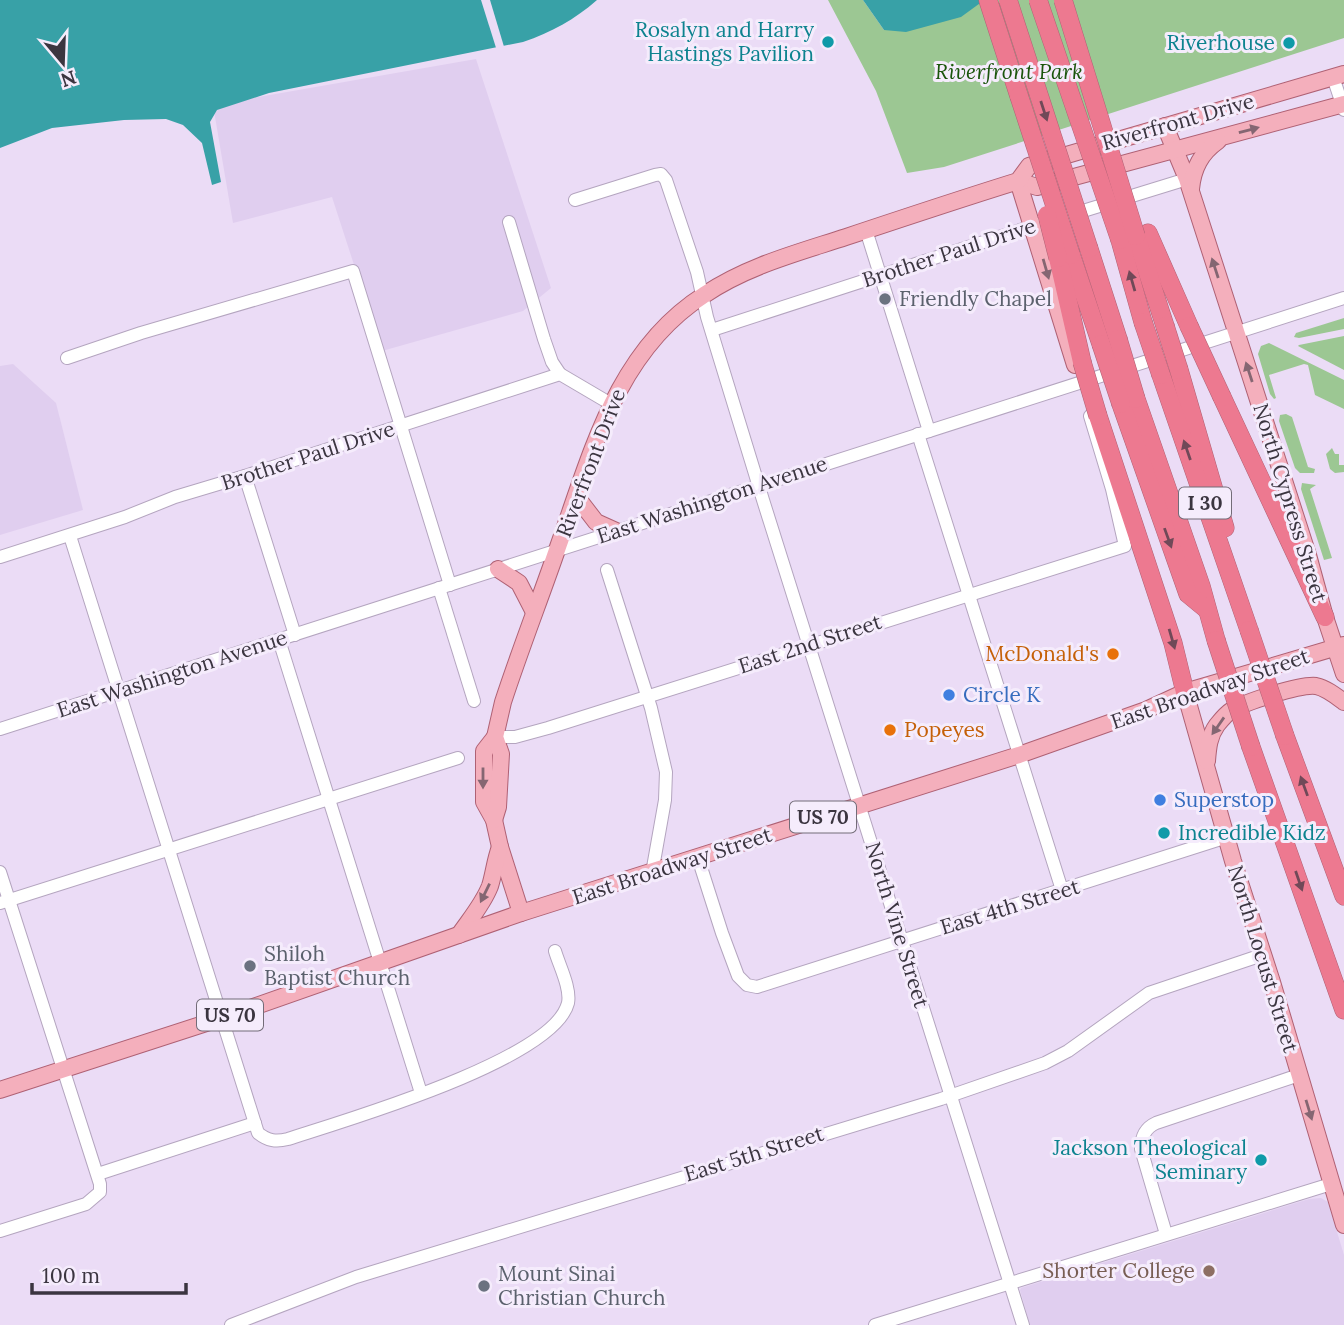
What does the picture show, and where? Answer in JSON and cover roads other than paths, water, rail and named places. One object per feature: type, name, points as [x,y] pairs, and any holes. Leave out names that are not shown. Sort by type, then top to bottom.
[{"type":"highway","points":[[988,0],[1065,257],[1082,362],[1173,643],[1185,692]]},
{"type":"highway","name":"I 30","points":[[1008,0],[1089,249],[1109,342],[1128,402],[1201,586],[1205,608],[1251,747],[1344,1010]]},
{"type":"highway","name":"I 30","points":[[1038,0],[1135,236],[1143,322],[1344,896]]},
{"type":"highway","points":[[1063,0],[1111,150],[1121,158],[1135,236],[1179,370],[1242,587],[1249,630]]},
{"type":"highway","points":[[1135,236],[1189,326],[1325,617]]},
{"type":"highway","points":[[1065,257],[1109,342]]},
{"type":"main road","name":"Riverfront Drive","points":[[1018,181],[1029,166],[1338,76]]},
{"type":"main road","name":"Riverfront Drive","points":[[521,914],[494,820],[498,807],[501,754],[495,737],[503,702],[611,404],[625,377],[648,345],[678,314],[702,296],[747,271],[1018,181],[1037,187],[1343,106]]},
{"type":"main road","name":"North Cypress Street","points":[[1165,126],[1189,186],[1308,555],[1325,617],[1339,646],[1344,674]]},
{"type":"main road","points":[[1189,186],[1203,154],[1222,138]]},
{"type":"main road","points":[[1018,181],[1080,382]]},
{"type":"main road","points":[[576,496],[596,522],[616,531]]},
{"type":"main road","points":[[498,569],[519,583],[534,612]]},
{"type":"main road","name":"East Broadway Street","points":[[0,1090],[222,1018],[379,961],[521,914],[1019,755],[1146,710],[1185,692],[1339,646]]},
{"type":"main road","points":[[1207,766],[1209,741],[1217,725],[1230,711],[1254,701],[1315,686],[1334,694],[1344,702]]},
{"type":"main road","name":"North Locust Street","points":[[1185,692],[1344,1225]]},
{"type":"main road","points":[[459,935],[487,892],[500,847]]},
{"type":"street","points":[[1338,76],[1343,106]]},
{"type":"street","name":"North Vine Street","points":[[575,200],[661,174],[667,180],[808,645],[1023,1325]]},
{"type":"street","name":"Brother Paul Drive","points":[[712,330],[1032,226],[1189,186]]},
{"type":"street","points":[[509,222],[552,362],[560,374],[611,404]]},
{"type":"street","points":[[866,230],[881,275],[968,593],[1062,890]]},
{"type":"street","points":[[67,358],[141,333],[353,271],[401,426],[474,701]]},
{"type":"street","name":"East Washington Avenue","points":[[0,729],[1344,298]]},
{"type":"street","name":"Brother Paul Drive","points":[[0,557],[125,517],[175,496],[560,374]]},
{"type":"street","name":"East 2nd Street","points":[[495,737],[515,737],[548,728],[968,593],[1125,546],[1112,489],[1080,382]]},
{"type":"street","points":[[245,476],[295,635]]},
{"type":"street","points":[[70,536],[258,1133],[266,1139],[280,1141],[483,1069],[530,1042],[562,1014],[567,1004],[567,991],[555,951]]},
{"type":"street","points":[[607,570],[647,696],[666,772],[665,800],[652,873]]},
{"type":"street","points":[[279,640],[421,1093]]},
{"type":"street","points":[[4,902],[458,758]]},
{"type":"street","name":"East 4th Street","points":[[698,858],[738,975],[752,986],[785,980],[1227,837]]},
{"type":"street","points":[[0,872],[4,902],[98,1174],[100,1192],[86,1204],[0,1231]]},
{"type":"street","name":"East 5th Street","points":[[231,1325],[356,1277],[940,1099],[1045,1063],[1068,1051],[1149,993],[1262,955]]},
{"type":"street","points":[[1166,1234],[1141,1146],[1148,1128],[1299,1075]]},
{"type":"street","points":[[98,1174],[255,1123]]},
{"type":"street","points":[[875,1325],[1331,1184]]},
{"type":"place","name":"Rosalyn and Harry Hastings Pavilion","points":[[828,42]]},
{"type":"place","name":"Riverhouse","points":[[1289,43]]},
{"type":"place","name":"Friendly Chapel","points":[[885,299]]},
{"type":"place","name":"McDonald's","points":[[1113,654]]},
{"type":"place","name":"Circle K","points":[[949,695]]},
{"type":"place","name":"Popeyes","points":[[890,730]]},
{"type":"place","name":"Superstop","points":[[1160,800]]},
{"type":"place","name":"Incredible Kidz","points":[[1164,833]]},
{"type":"place","name":"Shiloh Baptist Church","points":[[250,966]]},
{"type":"place","name":"Jackson Theological Seminary","points":[[1261,1160]]},
{"type":"place","name":"Shorter College","points":[[1209,1271]]},
{"type":"place","name":"Mount Sinai Christian Church","points":[[484,1286]]},
{"type":"park label","name":"Riverfront Park","points":[[1009,72]]}]
